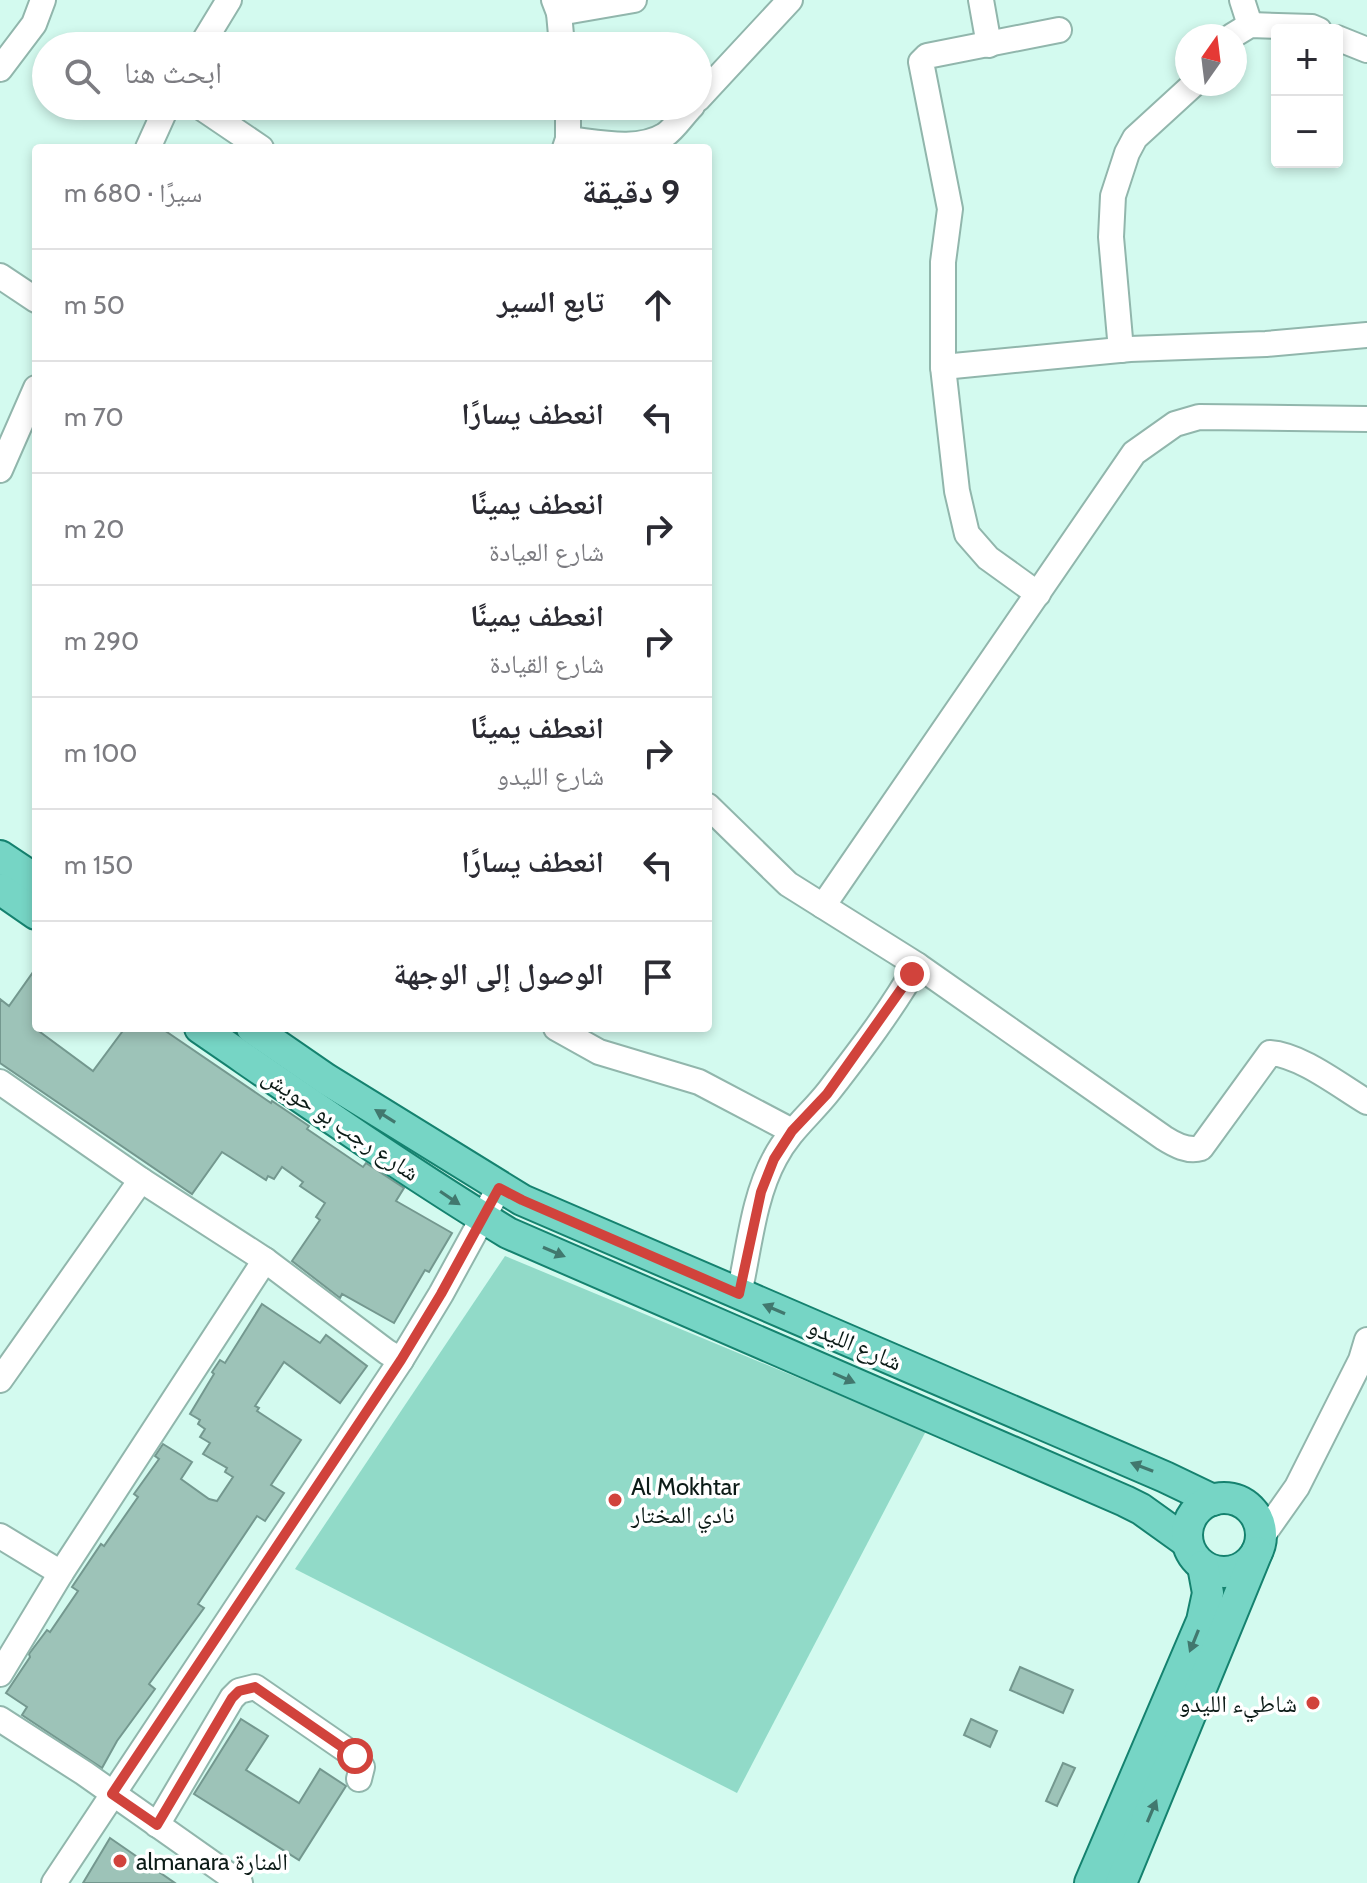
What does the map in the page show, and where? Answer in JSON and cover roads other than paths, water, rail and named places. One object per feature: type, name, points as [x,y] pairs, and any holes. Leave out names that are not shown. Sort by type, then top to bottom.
[{"type":"main road","points":[[0,856],[32,877]]},
{"type":"main road","points":[[0,889],[32,911]]},
{"type":"main road","name":"شارع رجب بو حويش","points":[[206,1032],[484,1218]]},
{"type":"main road","name":"شارع رجب بو حويش","points":[[258,1032],[326,1079],[499,1188]]},
{"type":"main road","name":"شارع الليدو","points":[[499,1188],[1213,1500]]},
{"type":"main road","name":"شارع الليدو","points":[[484,1218],[508,1233],[1125,1501],[1141,1509],[1195,1554]]},
{"type":"main road","points":[[1090,1883],[1202,1621],[1208,1593],[1187,1533],[1192,1516],[1204,1503],[1231,1499],[1247,1506],[1258,1520],[1259,1545],[1121,1883]]},
{"type":"main road","points":[[1195,1554],[1212,1571],[1233,1571],[1251,1560],[1259,1545]]},
{"type":"street","points":[[0,69],[34,24],[43,0]]},
{"type":"street","points":[[210,32],[229,0]]},
{"type":"street","points":[[560,32],[556,6],[634,0]]},
{"type":"street","points":[[981,0],[989,45]]},
{"type":"street","points":[[1241,24],[1242,0]]},
{"type":"street","points":[[712,83],[780,4]]},
{"type":"street","points":[[1247,31],[1271,29]]},
{"type":"street","points":[[1038,594],[988,558],[967,534],[957,491],[943,367],[943,262],[950,209],[921,62],[927,56],[1059,30]]},
{"type":"street","points":[[1343,40],[1367,50]]},
{"type":"street","points":[[1121,350],[1111,237],[1113,196],[1135,138],[1181,96]]},
{"type":"street","points":[[150,144],[161,120]]},
{"type":"street","points":[[220,120],[255,144]]},
{"type":"street","points":[[568,120],[567,143],[620,144],[643,143],[664,135],[678,120]]},
{"type":"street","points":[[0,276],[32,297]]},
{"type":"street","points":[[943,367],[1121,350],[1266,344],[1367,335]]},
{"type":"street","points":[[0,470],[32,397]]},
{"type":"street","points":[[823,906],[1134,453],[1175,424],[1199,417],[1367,419]]},
{"type":"street","points":[[712,810],[788,884],[917,965],[1164,1138],[1185,1148],[1201,1148],[1270,1053],[1282,1054],[1297,1061],[1367,1102]]},
{"type":"street","points":[[739,1294],[761,1192],[774,1159],[792,1131],[827,1094],[917,965]]},
{"type":"street","points":[[563,1032],[599,1052],[699,1082],[792,1131]]},
{"type":"street","points":[[0,1082],[141,1180],[265,1260],[401,1360]]},
{"type":"street","points":[[0,1380],[141,1180]]},
{"type":"street","points":[[54,1883],[401,1360],[499,1188]]},
{"type":"street","points":[[0,1674],[61,1573],[265,1260]]},
{"type":"street","points":[[1259,1545],[1304,1474],[1361,1360],[1367,1340]]},
{"type":"street","points":[[0,1536],[61,1573]]},
{"type":"street","points":[[157,1825],[232,1698],[239,1691],[255,1687],[355,1756],[362,1767],[359,1779]]},
{"type":"street","points":[[0,1719],[240,1883]]},
{"type":"place","name":"Al Mokhtar نادي المختار","points":[[615,1500]]},
{"type":"place","name":"شاطيء الليدو","points":[[1313,1703]]},
{"type":"place","name":"almanara المنارة","points":[[120,1861]]}]
